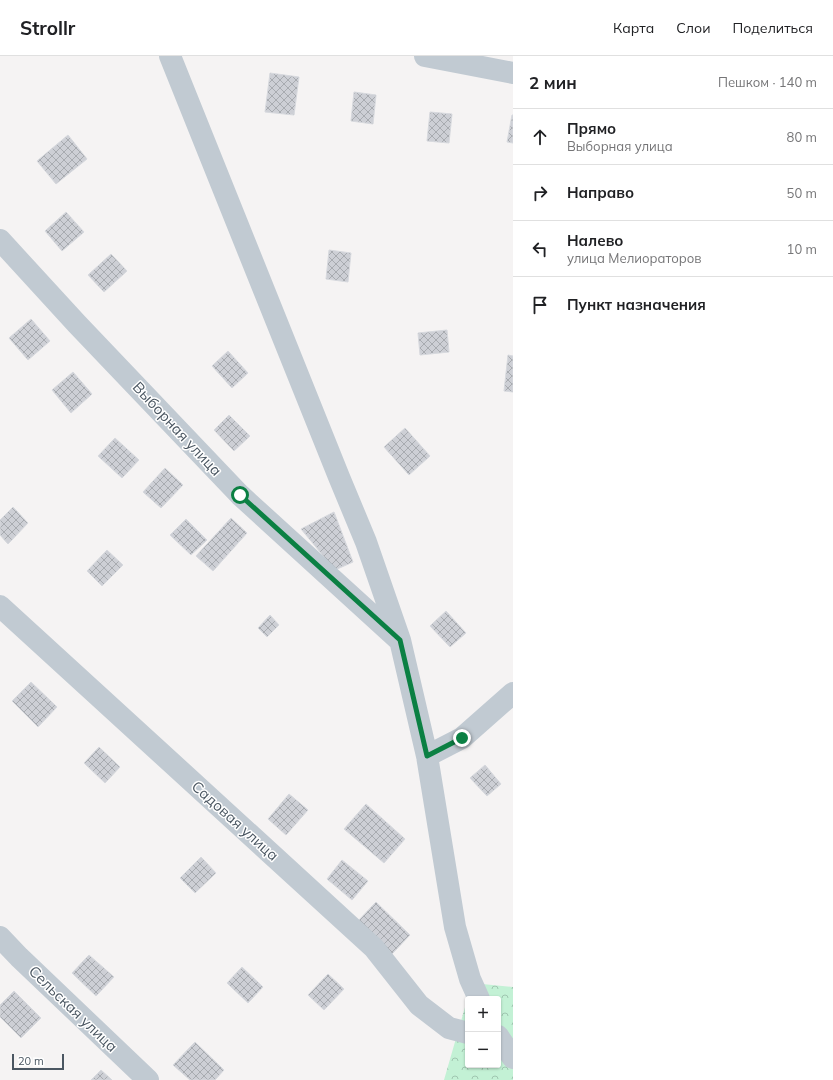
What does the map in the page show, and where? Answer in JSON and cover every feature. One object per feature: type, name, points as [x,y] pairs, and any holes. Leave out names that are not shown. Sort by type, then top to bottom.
[{"type":"street","points":[[170,56],[366,542],[400,640],[427,756],[456,927],[470,979],[478,996]]},
{"type":"street","points":[[425,56],[513,73]]},
{"type":"street","name":"Выборная улица","points":[[0,240],[77,324],[240,495],[400,640]]},
{"type":"street","name":"Садовая улица","points":[[0,606],[374,948],[418,1004],[449,1028],[465,1032]]},
{"type":"street","points":[[427,756],[462,738],[513,693]]},
{"type":"street","name":"Сельская улица","points":[[0,937],[9,955],[148,1080]]},
{"type":"street","points":[[501,1040],[513,1058]]},
{"type":"green space","points":[[472,983],[513,987],[513,1080],[444,1080],[465,1007],[465,1068],[501,1068],[501,996],[468,996]]},
{"type":"building","points":[[270,73],[299,77],[294,115],[265,112]]},
{"type":"building","points":[[354,92],[376,95],[373,124],[351,121]]},
{"type":"building","points":[[430,112],[452,114],[449,143],[427,141]]},
{"type":"building","points":[[513,115],[513,143],[507,142]]},
{"type":"building","points":[[68,135],[87,159],[56,184],[37,161]]},
{"type":"building","points":[[66,212],[84,232],[62,251],[45,231]]},
{"type":"building","points":[[329,250],[351,253],[348,282],[326,279]]},
{"type":"building","points":[[111,254],[127,271],[104,292],[88,275]]},
{"type":"building","points":[[31,319],[50,341],[28,360],[9,338]]},
{"type":"building","points":[[447,330],[449,352],[420,355],[418,333]]},
{"type":"building","points":[[228,351],[248,373],[232,388],[212,366]]},
{"type":"building","points":[[508,355],[513,356],[513,392],[504,391]]},
{"type":"building","points":[[73,372],[92,394],[71,413],[52,390]]},
{"type":"building","points":[[229,415],[250,436],[234,451],[214,430]]},
{"type":"building","points":[[405,428],[430,456],[409,475],[384,447]]},
{"type":"building","points":[[115,438],[139,460],[122,478],[98,456]]},
{"type":"building","points":[[165,468],[183,485],[161,508],[143,492]]},
{"type":"building","points":[[13,507],[28,523],[8,544],[0,535],[0,520]]},
{"type":"building","points":[[334,512],[353,562],[335,570],[301,529]]},
{"type":"building","points":[[231,518],[247,533],[213,571],[196,556]]},
{"type":"building","points":[[186,519],[207,540],[191,555],[170,535]]},
{"type":"building","points":[[107,550],[123,565],[102,586],[87,571]]},
{"type":"building","points":[[446,611],[466,633],[450,647],[430,626]]},
{"type":"building","points":[[270,615],[279,625],[267,637],[258,628]]},
{"type":"building","points":[[31,682],[57,707],[38,727],[12,701]]},
{"type":"building","points":[[99,747],[120,767],[105,783],[84,763]]},
{"type":"building","points":[[485,765],[501,784],[487,796],[470,778]]},
{"type":"building","points":[[289,794],[308,810],[286,835],[268,819]]},
{"type":"building","points":[[366,804],[405,839],[384,863],[344,829]]},
{"type":"building","points":[[201,857],[216,873],[195,893],[180,878]]},
{"type":"building","points":[[342,860],[368,881],[352,900],[327,879]]},
{"type":"building","points":[[376,902],[410,935],[391,955],[357,922]]},
{"type":"building","points":[[89,955],[114,977],[96,996],[72,973]]},
{"type":"building","points":[[242,967],[263,987],[248,1003],[227,983]]},
{"type":"building","points":[[328,974],[344,989],[324,1010],[308,995]]},
{"type":"building","points":[[14,991],[41,1018],[21,1038],[0,1017],[0,1005]]},
{"type":"building","points":[[195,1042],[224,1070],[215,1080],[190,1080],[173,1065]]},
{"type":"building","points":[[101,1070],[112,1080],[91,1080]]},
{"type":"route","points":[[240,495],[400,640],[427,756],[462,738]]}]
